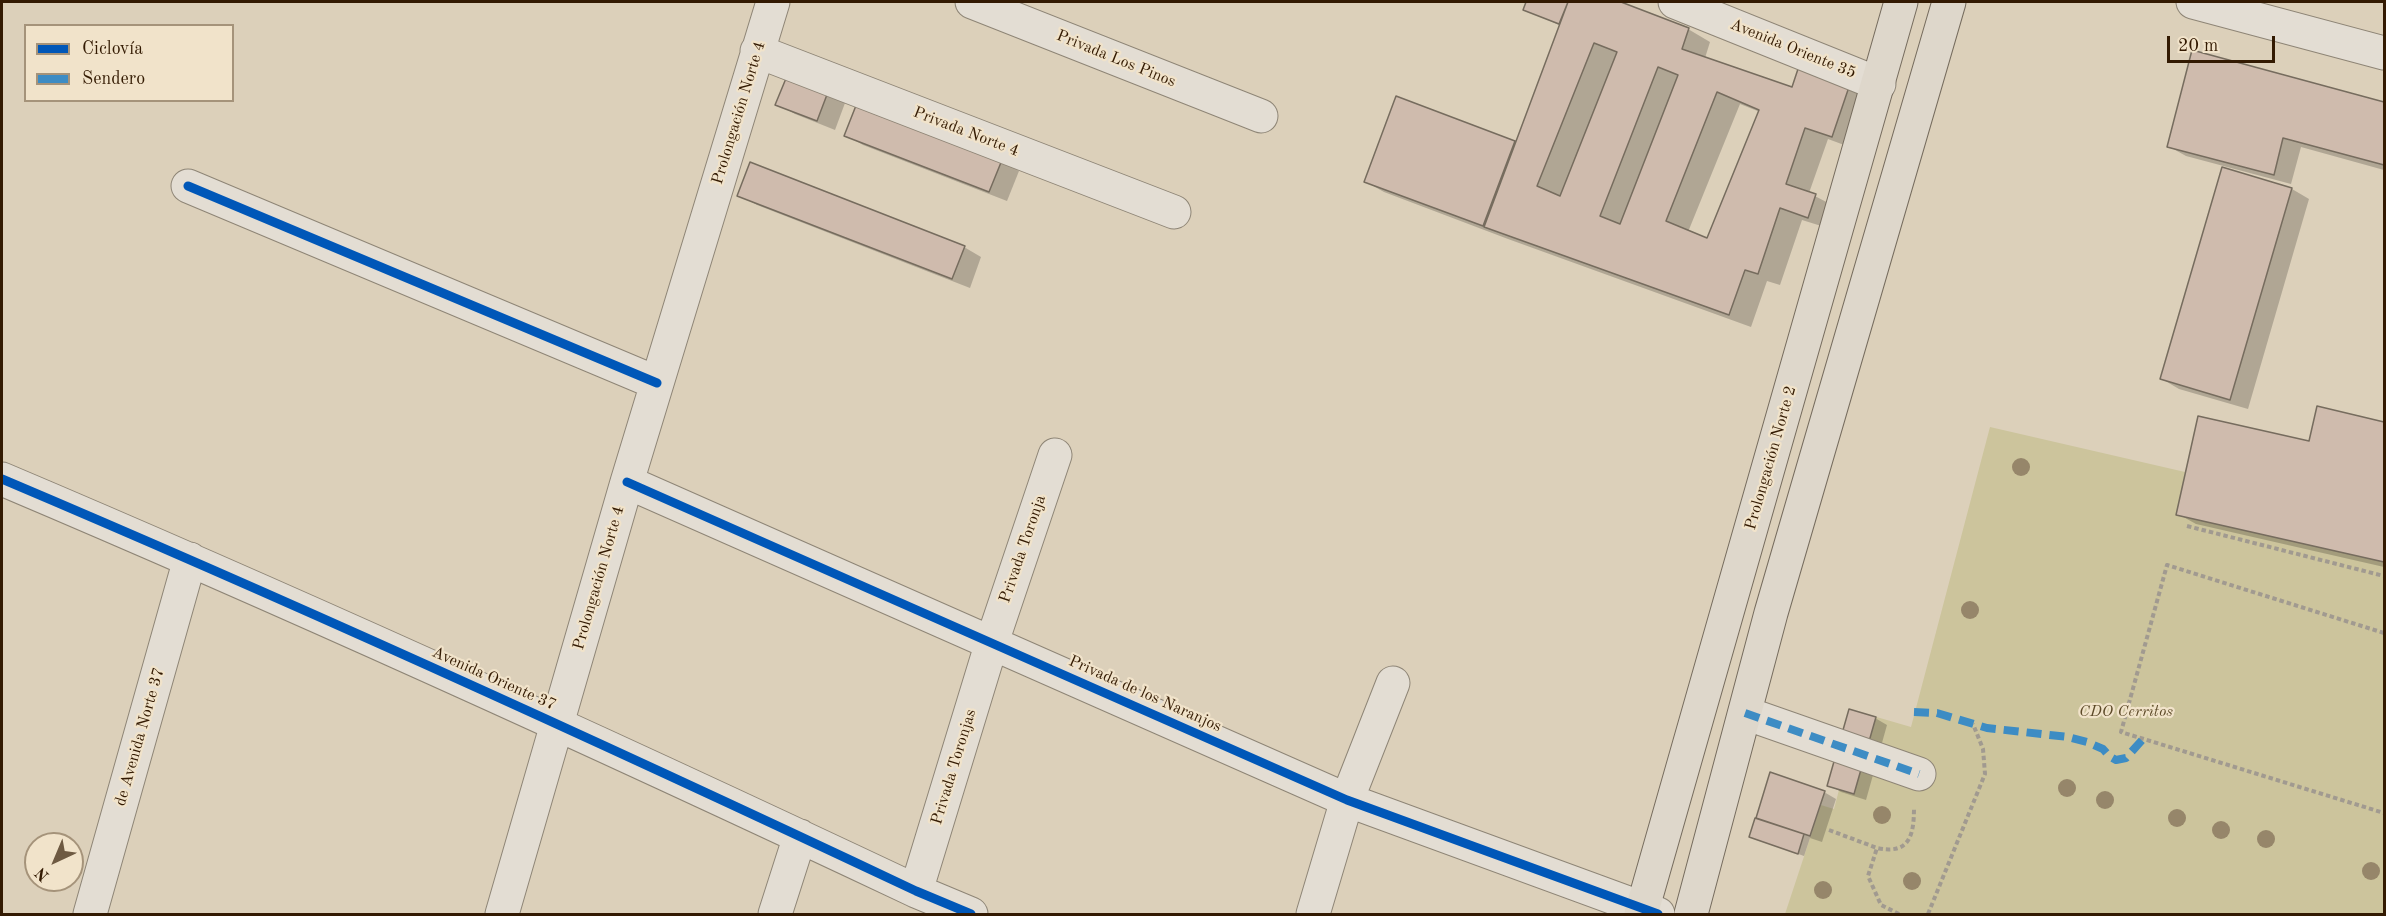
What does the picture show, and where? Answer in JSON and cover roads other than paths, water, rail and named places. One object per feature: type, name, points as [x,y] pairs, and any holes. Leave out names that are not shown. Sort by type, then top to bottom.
[{"type":"main road","name":"Prolongación Norte 2","points":[[1647,913],[1901,2]]},
{"type":"main road","points":[[1691,915],[1771,613],[1949,2]]},
{"type":"street","name":"Prolongación Norte 4","points":[[502,915],[627,482],[773,2]]},
{"type":"street","name":"Privada Los Pinos","points":[[972,2],[1261,116]]},
{"type":"street","name":"Avenida Oriente 35","points":[[1675,2],[1879,84]]},
{"type":"street","points":[[2193,2],[2385,53]]},
{"type":"street","name":"Privada Norte 4","points":[[757,51],[1174,212]]},
{"type":"street","points":[[188,186],[657,383]]},
{"type":"street","name":"Privada Toronja","points":[[992,642],[1055,455]]},
{"type":"street","name":"Avenida Oriente 37","points":[[2,479],[190,559],[556,723],[971,915]]},
{"type":"street","name":"Privada de los Naranjos","points":[[627,482],[1347,800],[1647,913]]},
{"type":"street","name":"de Avenida Norte 37","points":[[90,915],[190,559]]},
{"type":"street","name":"Privada Toronjas","points":[[916,891],[992,642]]},
{"type":"street","points":[[1313,915],[1347,800],[1393,683]]},
{"type":"street","points":[[1744,713],[1919,774]]},
{"type":"street","points":[[775,915],[800,836]]},
{"type":"park label","name":"CDO Cerritos","points":[[2126,712]]}]
